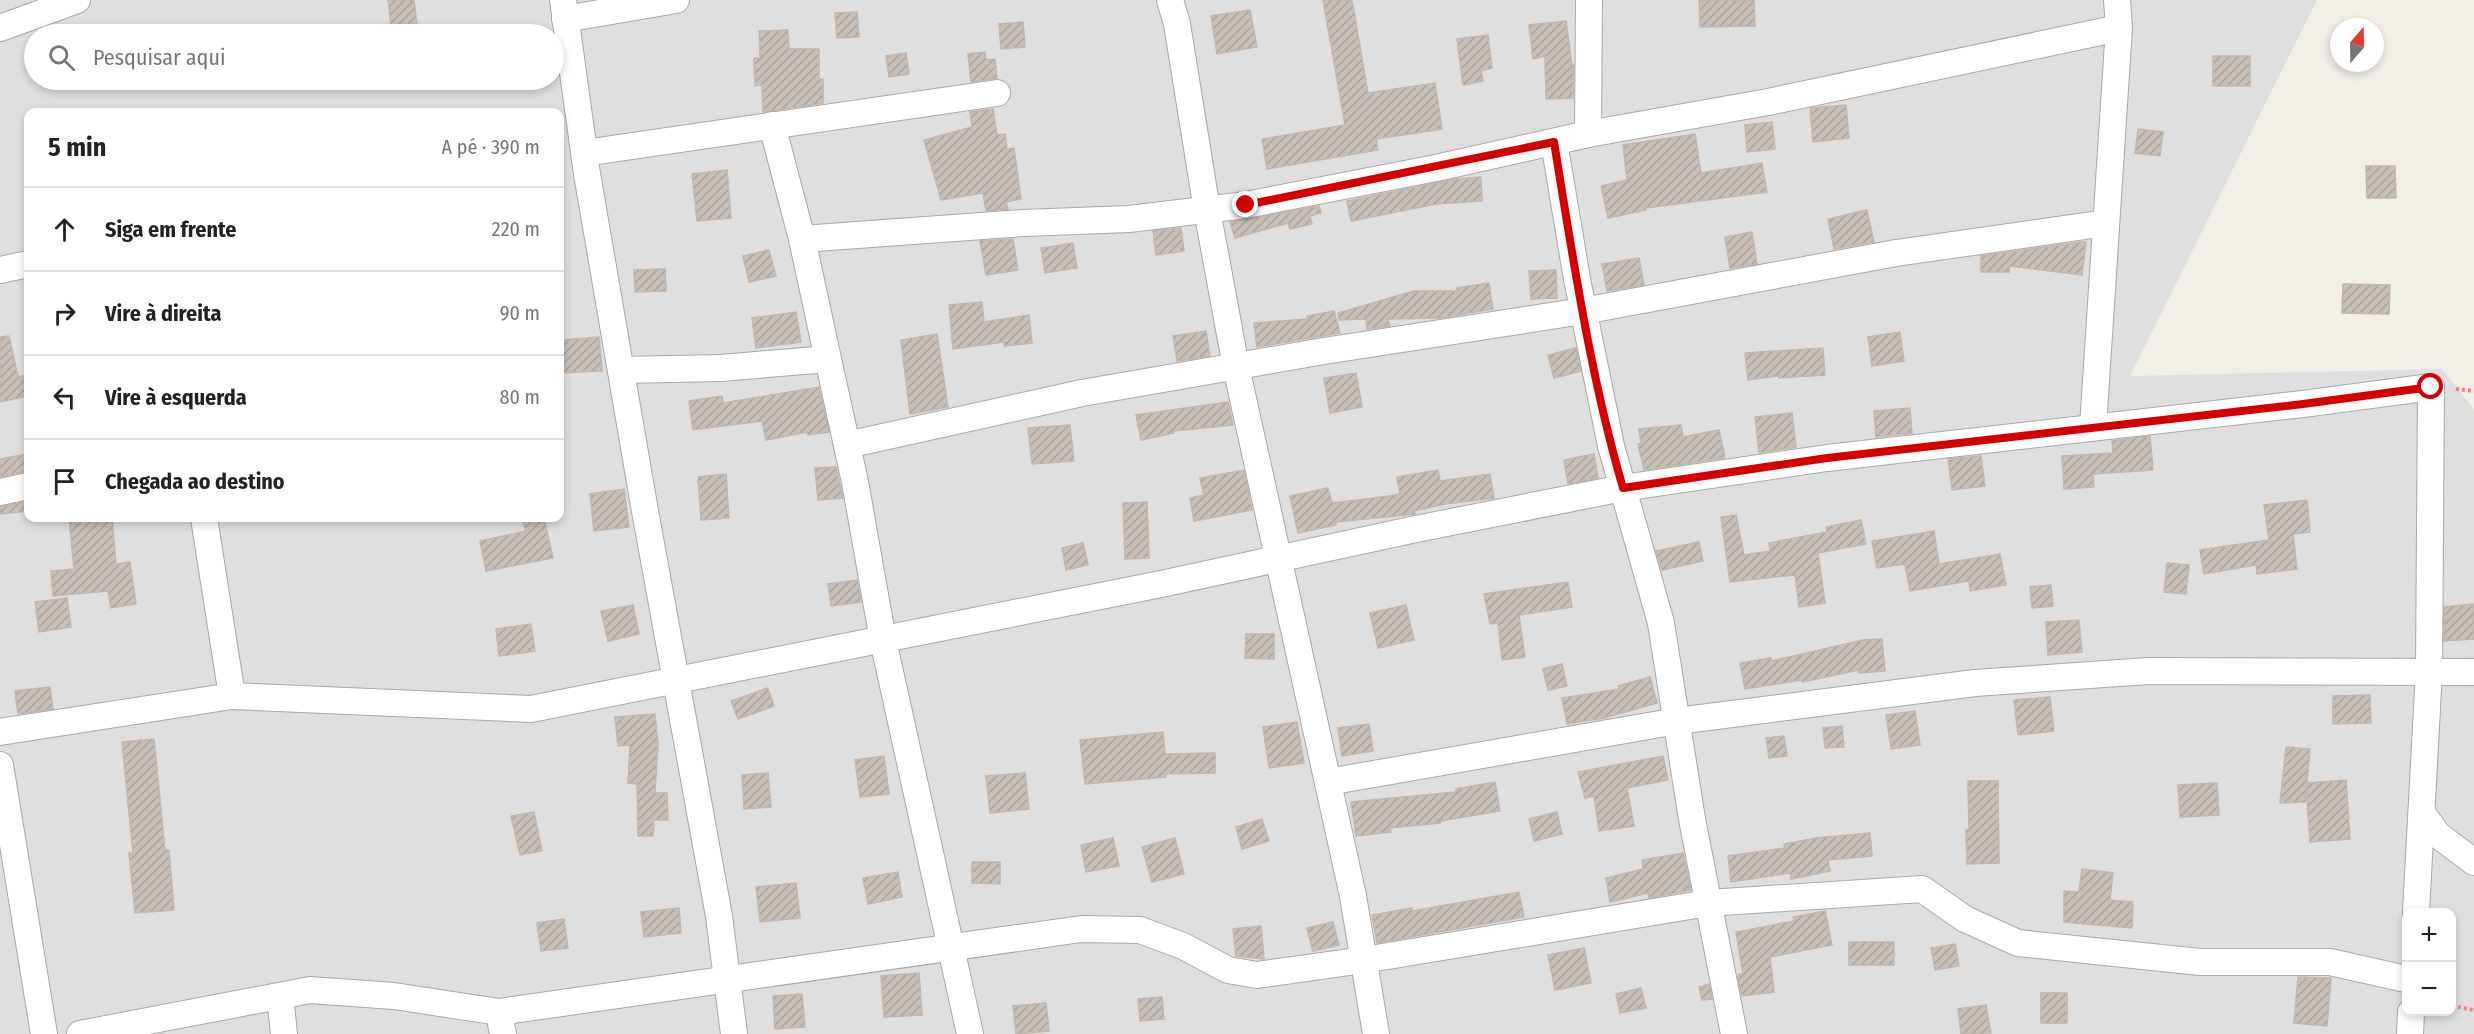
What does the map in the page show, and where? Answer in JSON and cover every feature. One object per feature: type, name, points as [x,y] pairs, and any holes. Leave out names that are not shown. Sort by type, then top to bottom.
[{"type":"street","points":[[0,28],[77,0]]},
{"type":"street","points":[[676,0],[564,10],[584,153],[621,370],[719,916],[734,1034]]},
{"type":"street","points":[[1170,0],[1177,24],[1207,210],[1236,367],[1353,896],[1376,1034]]},
{"type":"street","points":[[1588,134],[1589,0]]},
{"type":"street","points":[[2093,427],[2119,28],[2117,0]]},
{"type":"street","points":[[802,238],[1023,223],[1129,219],[1269,201],[1588,134],[1768,102],[2119,28]]},
{"type":"street","points":[[584,153],[997,93]]},
{"type":"street","points":[[772,126],[802,238],[847,445],[883,640],[970,1034]]},
{"type":"street","points":[[1554,142],[1583,311],[1611,446],[1661,623],[1708,903],[1734,1034]]},
{"type":"street","points":[[847,445],[1082,393],[1583,311],[1896,253],[2106,223]]},
{"type":"street","points":[[0,270],[24,265]]},
{"type":"street","points":[[621,370],[721,368],[828,359]]},
{"type":"street","points":[[0,732],[232,696],[531,709],[883,640],[1623,488],[1838,456],[2303,404],[2431,387],[2429,672],[2416,908]]},
{"type":"street","points":[[0,492],[24,487]]},
{"type":"street","points":[[205,522],[232,696]]},
{"type":"street","points":[[1328,782],[1677,722],[1975,683],[2126,672],[2474,672]]},
{"type":"street","points":[[0,765],[44,1034]]},
{"type":"street","points":[[2422,813],[2438,835],[2474,862]]},
{"type":"street","points":[[80,1034],[310,990],[394,996],[501,1023],[727,981],[1081,929],[1140,930],[1183,946],[1228,970],[1257,975],[1364,960],[1708,903],[1922,889],[1965,919],[2018,943],[2200,962],[2330,962],[2402,978]]},
{"type":"street","points":[[280,996],[284,1034]]},
{"type":"street","points":[[2410,1034],[2411,1016]]},
{"type":"path","points":[[2456,1007],[2474,1010]]},
{"type":"shaded area","points":[[0,0],[2317,0],[2130,376],[2442,369],[2474,409],[2474,1034],[0,1034]]},
{"type":"building","points":[[388,0],[414,0],[417,24],[391,24]]},
{"type":"building","points":[[1323,0],[1352,0],[1368,93],[1435,83],[1442,129],[1376,139],[1378,150],[1267,169],[1262,139],[1345,125]]},
{"type":"building","points":[[1699,0],[1754,0],[1755,26],[1700,27]]},
{"type":"building","points":[[1250,10],[1257,47],[1217,54],[1211,16]]},
{"type":"building","points":[[857,12],[859,37],[837,38],[835,13]]},
{"type":"building","points":[[1566,21],[1572,65],[1574,65],[1573,98],[1546,99],[1545,56],[1533,59],[1529,25]]},
{"type":"building","points":[[1023,22],[1025,47],[1001,49],[999,24]]},
{"type":"building","points":[[788,30],[789,49],[819,49],[819,79],[823,79],[823,103],[763,112],[762,85],[755,86],[754,58],[760,58],[759,31]]},
{"type":"building","points":[[1488,35],[1492,68],[1481,71],[1483,81],[1463,85],[1457,39]]},
{"type":"building","points":[[985,52],[986,60],[995,59],[997,78],[971,82],[968,54]]},
{"type":"building","points":[[906,53],[909,74],[889,77],[886,56]]},
{"type":"building","points":[[2213,56],[2250,56],[2250,86],[2213,86]]},
{"type":"building","points":[[1846,105],[1849,138],[1813,142],[1810,108]]},
{"type":"building","points":[[993,109],[997,135],[1005,134],[1007,149],[1014,148],[1021,199],[1006,202],[1008,209],[986,211],[983,193],[941,200],[924,140],[972,127],[970,112]]},
{"type":"building","points":[[1772,122],[1775,149],[1747,152],[1745,125]]},
{"type":"building","points":[[2138,129],[2163,132],[2160,156],[2135,153]]},
{"type":"building","points":[[1695,134],[1701,173],[1762,163],[1767,192],[1646,208],[1646,210],[1608,218],[1601,186],[1627,180],[1623,145]]},
{"type":"building","points":[[2366,166],[2395,166],[2396,198],[2367,198]]},
{"type":"building","points":[[727,170],[731,218],[697,221],[692,174]]},
{"type":"building","points":[[1481,177],[1482,201],[1436,204],[1351,221],[1347,201],[1455,179]]},
{"type":"building","points":[[1319,206],[1321,213],[1310,216],[1312,224],[1290,229],[1288,223],[1235,238],[1230,222]]},
{"type":"building","points":[[1867,210],[1874,242],[1834,249],[1828,219]]},
{"type":"building","points":[[1181,228],[1184,251],[1156,255],[1153,231]]},
{"type":"building","points":[[1752,232],[1757,264],[1730,268],[1725,237]]},
{"type":"building","points":[[1013,239],[1018,270],[986,275],[980,241]]},
{"type":"building","points":[[2086,242],[2082,275],[2009,266],[2009,272],[1981,272],[1981,256]]},
{"type":"building","points":[[1073,243],[1077,268],[1045,273],[1041,248]]},
{"type":"building","points":[[769,250],[776,276],[749,282],[743,256]]},
{"type":"building","points":[[1639,258],[1644,285],[1607,291],[1602,264]]},
{"type":"building","points":[[665,269],[666,291],[635,292],[634,270]]},
{"type":"building","points":[[1556,270],[1557,298],[1531,299],[1529,271]]},
{"type":"building","points":[[1489,283],[1493,309],[1441,318],[1388,319],[1390,326],[1367,329],[1366,319],[1339,320],[1338,313],[1414,291],[1457,291],[1457,288]]},
{"type":"building","points":[[2343,284],[2390,285],[2389,314],[2342,313]]},
{"type":"building","points":[[982,302],[984,322],[1029,315],[1032,343],[1004,346],[1004,342],[953,349],[949,305]]},
{"type":"building","points":[[1334,311],[1340,333],[1257,347],[1254,323],[1308,319],[1307,316]]},
{"type":"building","points":[[796,312],[801,342],[756,348],[752,318]]},
{"type":"building","points":[[1206,331],[1210,356],[1177,361],[1173,336]]},
{"type":"building","points":[[1900,332],[1904,361],[1872,366],[1868,337]]},
{"type":"building","points":[[937,334],[948,407],[910,414],[901,340]]},
{"type":"building","points":[[9,336],[18,377],[24,376],[24,397],[0,402],[0,337]]},
{"type":"building","points":[[599,337],[602,371],[564,373],[564,340]]},
{"type":"building","points":[[1576,348],[1581,371],[1554,378],[1548,355]]},
{"type":"building","points":[[1823,348],[1825,375],[1779,378],[1778,376],[1748,380],[1745,353]]},
{"type":"building","points":[[1356,373],[1362,407],[1330,413],[1324,378]]},
{"type":"building","points":[[819,387],[829,432],[808,435],[807,432],[766,440],[762,421],[693,430],[689,401],[722,396],[723,403]]},
{"type":"building","points":[[1228,402],[1233,425],[1173,431],[1174,433],[1141,440],[1136,415]]},
{"type":"building","points":[[1910,408],[1912,433],[1876,437],[1874,411]]},
{"type":"building","points":[[1792,413],[1796,447],[1759,453],[1755,417]]},
{"type":"building","points":[[1070,425],[1074,461],[1032,464],[1028,428]]},
{"type":"building","points":[[1681,425],[1683,437],[1719,430],[1725,458],[1644,470],[1638,444],[1641,443],[1639,429]]},
{"type":"building","points":[[2150,436],[2153,470],[2093,474],[2094,487],[2064,489],[2062,456],[2113,453],[2112,441]]},
{"type":"building","points":[[1594,454],[1598,478],[1568,484],[1564,460]]},
{"type":"building","points":[[24,455],[24,472],[0,477],[0,459]]},
{"type":"building","points":[[1981,456],[1985,486],[1952,490],[1948,459]]},
{"type":"building","points":[[836,467],[843,498],[818,500],[815,468]]},
{"type":"building","points":[[1244,470],[1252,510],[1194,521],[1190,498],[1204,495],[1200,478]]},
{"type":"building","points":[[1438,470],[1440,481],[1490,474],[1494,498],[1445,504],[1414,511],[1415,514],[1336,522],[1336,525],[1298,533],[1290,496],[1328,488],[1332,503],[1390,496],[1400,494],[1397,477]]},
{"type":"building","points":[[726,474],[729,518],[701,520],[698,477]]},
{"type":"building","points":[[624,489],[629,527],[594,531],[590,494]]},
{"type":"building","points":[[2307,500],[2310,532],[2293,534],[2297,569],[2257,574],[2256,565],[2204,574],[2200,550],[2269,540],[2264,505]]},
{"type":"building","points":[[24,502],[24,511],[0,514],[0,507]]},
{"type":"building","points":[[1147,502],[1149,558],[1125,559],[1123,503]]},
{"type":"building","points":[[1736,515],[1744,555],[1770,551],[1769,543],[1827,532],[1826,527],[1861,520],[1866,544],[1818,553],[1825,603],[1799,607],[1795,575],[1730,582],[1721,517]]},
{"type":"building","points":[[69,522],[112,522],[116,564],[130,562],[136,604],[111,608],[108,591],[53,596],[51,571],[74,569]]},
{"type":"building","points":[[523,522],[545,522],[553,558],[486,571],[480,541],[526,531]]},
{"type":"building","points":[[1934,531],[1939,564],[2000,554],[2006,585],[1970,591],[1969,581],[1910,591],[1905,564],[1877,568],[1872,541]]},
{"type":"building","points":[[1699,542],[1703,561],[1662,570],[1656,551]]},
{"type":"building","points":[[1083,543],[1088,565],[1066,570],[1062,548]]},
{"type":"building","points":[[2167,563],[2189,565],[2186,594],[2164,592]]},
{"type":"building","points":[[857,580],[861,602],[831,606],[828,584]]},
{"type":"building","points":[[1568,582],[1572,607],[1519,615],[1525,657],[1502,660],[1498,623],[1490,624],[1484,594]]},
{"type":"building","points":[[2051,585],[2053,606],[2032,608],[2030,587]]},
{"type":"building","points":[[67,598],[71,627],[39,632],[35,602]]},
{"type":"building","points":[[2474,604],[2474,639],[2444,641],[2444,607]]},
{"type":"building","points":[[633,605],[639,634],[608,641],[601,611]]},
{"type":"building","points":[[1406,605],[1414,640],[1378,648],[1370,613]]},
{"type":"building","points":[[2079,620],[2082,652],[2048,655],[2046,622]]},
{"type":"building","points":[[531,624],[535,651],[499,656],[496,629]]},
{"type":"building","points":[[1246,634],[1274,634],[1274,659],[1245,658]]},
{"type":"building","points":[[1882,639],[1885,671],[1859,673],[1859,670],[1802,682],[1802,680],[1745,689],[1740,663],[1771,658],[1771,661],[1863,640]]},
{"type":"building","points":[[1562,664],[1567,686],[1548,690],[1543,669]]},
{"type":"building","points":[[1650,677],[1657,703],[1604,718],[1567,724],[1562,698],[1619,689],[1618,686]]},
{"type":"building","points":[[50,687],[53,709],[18,714],[15,691]]},
{"type":"building","points":[[768,688],[774,706],[738,719],[731,701]]},
{"type":"building","points":[[2370,695],[2371,723],[2333,724],[2333,696]]},
{"type":"building","points":[[2050,697],[2054,731],[2018,735],[2014,700]]},
{"type":"building","points":[[1915,711],[1920,745],[1891,749],[1886,715]]},
{"type":"building","points":[[655,714],[658,744],[655,793],[667,793],[668,820],[654,820],[653,836],[638,836],[637,784],[628,783],[630,745],[618,746],[615,717]]},
{"type":"building","points":[[1297,722],[1304,763],[1269,768],[1263,727]]},
{"type":"building","points":[[1369,724],[1373,751],[1342,756],[1338,728]]},
{"type":"building","points":[[1842,726],[1844,747],[1825,748],[1823,728]]},
{"type":"building","points":[[1163,732],[1165,754],[1215,753],[1215,773],[1166,774],[1166,777],[1085,784],[1080,740]]},
{"type":"building","points":[[1784,736],[1787,756],[1769,758],[1766,738]]},
{"type":"building","points":[[154,739],[165,850],[169,850],[174,910],[135,913],[129,853],[133,853],[122,742]]},
{"type":"building","points":[[2286,747],[2310,749],[2307,783],[2346,780],[2350,839],[2310,842],[2306,785],[2305,802],[2280,803]]},
{"type":"building","points":[[884,756],[889,794],[860,797],[855,760]]},
{"type":"building","points":[[1663,756],[1668,780],[1627,788],[1634,826],[1599,831],[1594,796],[1585,798],[1578,772]]},
{"type":"building","points":[[768,773],[771,807],[744,809],[742,775]]},
{"type":"building","points":[[1025,773],[1029,809],[990,813],[986,776]]},
{"type":"building","points":[[1968,781],[1998,781],[1999,863],[1967,864]]},
{"type":"building","points":[[1495,782],[1500,811],[1440,821],[1440,823],[1390,828],[1391,832],[1356,836],[1351,802],[1456,792],[1456,789]]},
{"type":"building","points":[[2217,783],[2219,815],[2180,817],[2178,785]]},
{"type":"building","points":[[534,812],[542,851],[520,855],[511,816]]},
{"type":"building","points":[[1557,812],[1562,834],[1534,841],[1529,819]]},
{"type":"building","points":[[1262,819],[1269,841],[1242,849],[1236,827]]},
{"type":"building","points":[[1870,833],[1872,856],[1828,860],[1830,871],[1791,879],[1790,873],[1731,882],[1728,856],[1785,848],[1784,844],[1816,838]]},
{"type":"building","points":[[1113,838],[1119,866],[1086,872],[1081,845]]},
{"type":"building","points":[[1175,838],[1184,874],[1152,882],[1142,847]]},
{"type":"building","points":[[1683,853],[1691,890],[1649,898],[1648,893],[1610,902],[1606,878],[1643,869],[1642,860]]},
{"type":"building","points":[[972,862],[1000,862],[1000,884],[972,883]]},
{"type":"building","points":[[2082,869],[2113,873],[2110,900],[2133,902],[2132,928],[2064,922],[2064,891],[2079,892]]},
{"type":"building","points":[[898,872],[902,897],[868,904],[863,878]]},
{"type":"building","points":[[796,883],[800,918],[760,922],[756,887]]},
{"type":"building","points":[[1519,892],[1524,917],[1377,943],[1372,915],[1412,908],[1412,911]]},
{"type":"building","points":[[679,908],[681,933],[644,937],[641,912]]},
{"type":"building","points":[[1825,911],[1832,945],[1770,957],[1774,992],[1742,996],[1738,978],[1739,974],[1743,974],[1736,932],[1794,921],[1793,917]]},
{"type":"building","points":[[564,919],[568,948],[541,951],[537,923]]},
{"type":"building","points":[[1333,922],[1339,945],[1313,951],[1307,928]]},
{"type":"building","points":[[1261,926],[1264,959],[1236,956],[1233,929]]},
{"type":"building","points":[[1849,942],[1894,942],[1894,965],[1849,965]]},
{"type":"building","points":[[1955,944],[1959,966],[1935,970],[1931,948]]},
{"type":"building","points":[[1584,948],[1591,983],[1555,990],[1548,955]]},
{"type":"building","points":[[919,973],[922,1015],[884,1017],[881,976]]},
{"type":"building","points":[[2298,977],[2331,978],[2327,1026],[2294,1023]]},
{"type":"building","points":[[1709,984],[1712,999],[1702,1000],[1699,987]]},
{"type":"building","points":[[1641,988],[1646,1008],[1620,1013],[1616,994]]},
{"type":"building","points":[[2041,993],[2067,993],[2067,1023],[2041,1023]]},
{"type":"building","points":[[802,994],[805,1027],[775,1029],[773,996]]},
{"type":"building","points":[[1162,997],[1164,1019],[1140,1021],[1138,999]]},
{"type":"building","points":[[1046,1003],[1049,1031],[1016,1034],[1013,1006]]},
{"type":"building","points":[[1986,1005],[1991,1034],[1961,1034],[1958,1009]]},
{"type":"route","points":[[1246,205],[1436,168],[1554,142],[1576,279],[1611,446],[1623,488],[1827,458],[2303,404],[2431,387]]}]
